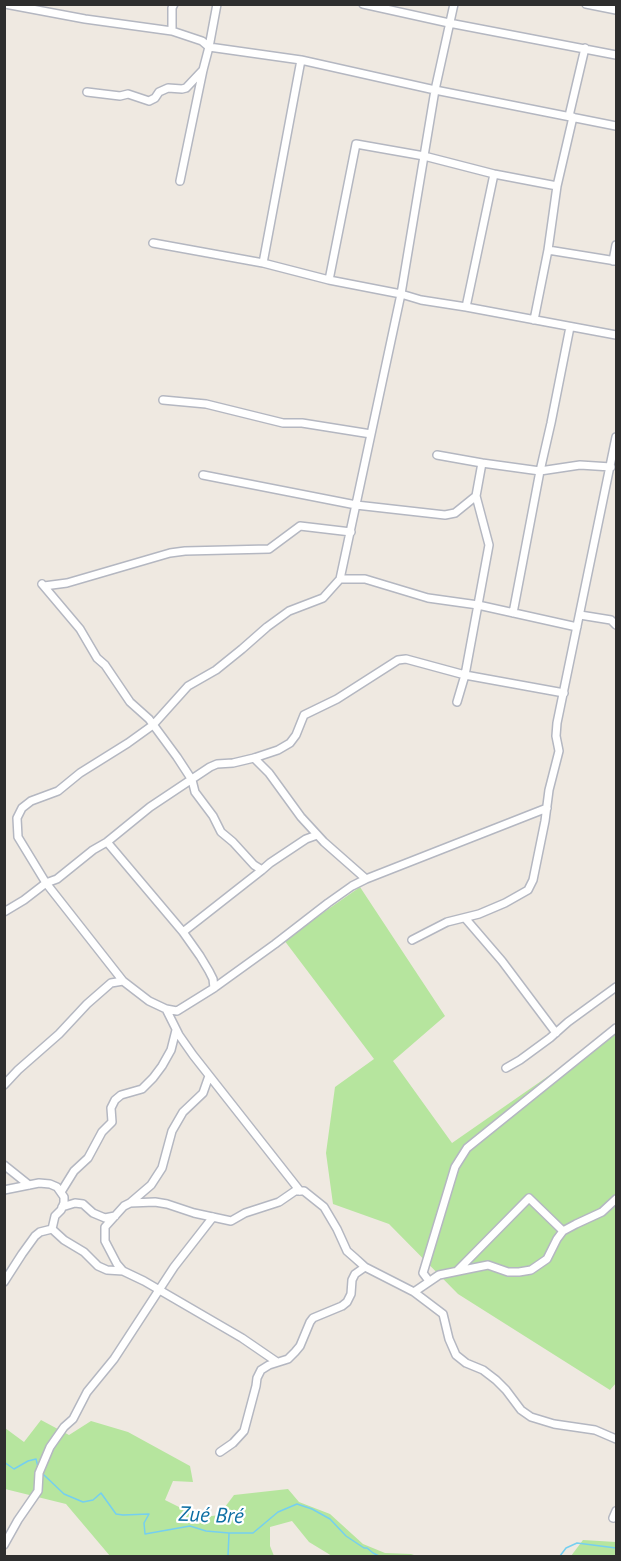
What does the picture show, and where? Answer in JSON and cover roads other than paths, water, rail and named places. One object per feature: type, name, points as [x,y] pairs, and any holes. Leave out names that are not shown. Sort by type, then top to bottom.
[{"type":"street","points":[[5,4],[85,19],[172,31],[202,41],[209,47],[301,60],[435,90],[616,126]]},
{"type":"street","points":[[172,31],[174,4]]},
{"type":"street","points":[[180,181],[217,4]]},
{"type":"street","points":[[363,4],[616,55]]},
{"type":"street","points":[[454,4],[435,90],[401,294],[340,579],[323,598],[289,611],[216,670],[188,686],[153,725],[80,773],[58,791],[31,801],[22,808],[17,818],[18,837],[46,883],[123,981],[149,1001],[166,1009],[177,1011],[214,988],[352,886],[547,808]]},
{"type":"street","points":[[586,4],[616,10]]},
{"type":"street","points":[[534,320],[548,250],[557,186],[585,48]]},
{"type":"street","points":[[263,263],[301,60]]},
{"type":"street","points":[[87,92],[120,96],[128,94],[148,101],[168,88],[186,88],[203,70]]},
{"type":"street","points":[[329,280],[356,144],[424,156],[494,174],[557,186]]},
{"type":"street","points":[[466,307],[494,174]]},
{"type":"street","points":[[153,243],[263,263],[422,300],[616,335]]},
{"type":"street","points":[[548,250],[615,261],[616,244]]},
{"type":"street","points":[[513,613],[570,327]]},
{"type":"street","points":[[163,400],[206,404],[283,423],[302,423],[371,434]]},
{"type":"street","points":[[411,940],[447,922],[496,907],[528,890],[533,880],[549,790],[559,750],[556,736],[557,723],[616,436]]},
{"type":"street","points":[[437,455],[540,471],[580,465],[610,466]]},
{"type":"street","points":[[457,702],[465,675],[489,544],[476,496],[482,463]]},
{"type":"street","points":[[203,476],[356,505],[445,515],[455,513],[476,496]]},
{"type":"street","points":[[262,870],[221,832],[213,816],[195,792],[192,780],[149,718],[130,702],[105,665],[97,658],[80,628],[43,585],[67,583],[170,553],[269,549],[300,526],[351,532]]},
{"type":"street","points":[[340,579],[365,579],[428,598],[478,605],[577,627]]},
{"type":"street","points":[[580,615],[611,620],[616,625]]},
{"type":"street","points":[[4,912],[46,883],[57,879],[150,807],[217,764],[254,758],[278,750],[290,743],[304,715],[338,699],[398,660],[406,659],[465,675],[564,693]]},
{"type":"street","points":[[254,758],[269,773],[317,835],[366,879]]},
{"type":"street","points":[[183,932],[270,863],[306,839],[317,835]]},
{"type":"street","points":[[107,842],[183,932],[209,971],[214,988]]},
{"type":"street","points":[[465,918],[502,961],[556,1033]]},
{"type":"street","points":[[4,1085],[111,983],[123,981]]},
{"type":"street","points":[[506,1068],[520,1060],[616,987]]},
{"type":"street","points":[[166,1009],[176,1030],[209,1076],[300,1191]]},
{"type":"street","points":[[429,1281],[423,1273],[455,1167],[466,1148],[616,1028]]},
{"type":"street","points":[[61,1192],[74,1171],[88,1158],[102,1132],[112,1122],[111,1108],[115,1100],[121,1095],[142,1089],[162,1066],[171,1050],[176,1030]]},
{"type":"street","points":[[209,1076],[203,1093],[183,1112],[172,1131],[162,1168],[150,1185],[124,1206],[105,1227],[105,1241],[123,1271],[159,1289],[242,1338],[277,1362]]},
{"type":"street","points":[[4,1165],[29,1185]]},
{"type":"street","points":[[4,1190],[39,1183],[57,1187],[64,1197],[64,1203],[55,1216],[52,1229]]},
{"type":"street","points":[[130,1203],[167,1204],[231,1221],[245,1212],[279,1202],[295,1191],[304,1191],[324,1207],[347,1251],[365,1267],[414,1292],[443,1314],[448,1339],[456,1354],[466,1363],[483,1370],[496,1380],[521,1410],[531,1417],[554,1424],[595,1430],[616,1439]]},
{"type":"street","points":[[456,1272],[529,1198],[563,1231]]},
{"type":"street","points":[[414,1292],[439,1275],[488,1265],[508,1272],[531,1270],[547,1259],[556,1239],[563,1231],[602,1212],[616,1199]]},
{"type":"street","points":[[62,1207],[75,1203],[83,1204],[93,1213],[105,1218],[115,1216]]},
{"type":"street","points":[[6,1541],[38,1491],[39,1473],[50,1447],[64,1426],[73,1419],[87,1392],[114,1359],[174,1267],[213,1217]]},
{"type":"street","points":[[52,1229],[64,1240],[84,1252],[98,1266],[107,1270],[123,1271]]},
{"type":"street","points":[[4,1282],[35,1236],[52,1229]]},
{"type":"street","points":[[220,1452],[244,1431],[261,1370],[288,1359],[295,1352],[313,1318],[347,1302],[351,1293],[352,1280],[365,1267]]},
{"type":"waterway","name":"Zué Bré","points":[[4,1462],[14,1469],[36,1459],[38,1467]]},
{"type":"waterway","name":"Zué Bré","points":[[41,1474],[64,1494],[83,1502],[93,1500],[101,1493],[116,1514],[149,1514],[144,1523],[145,1534],[190,1526],[206,1531],[253,1533],[278,1512],[297,1504],[330,1519],[346,1536],[379,1556]]},
{"type":"waterway","points":[[228,1556],[229,1533]]},
{"type":"waterway","name":"Zué Bré","points":[[560,1556],[566,1548],[577,1543],[616,1548]]}]
